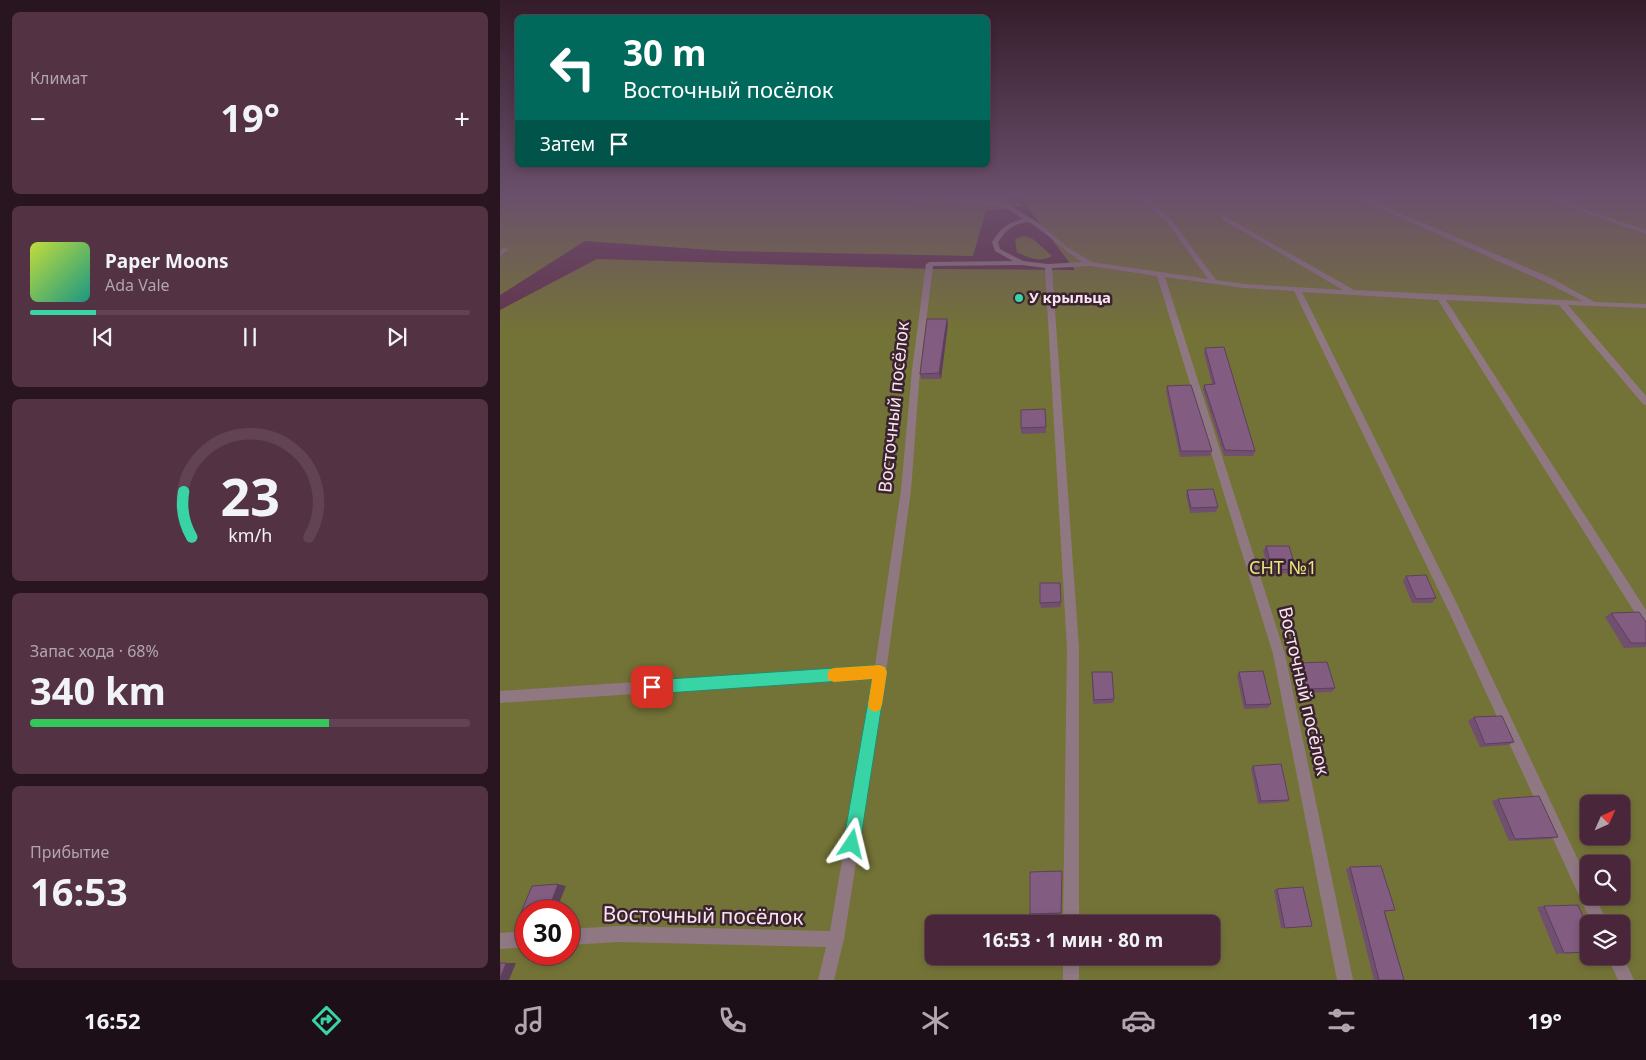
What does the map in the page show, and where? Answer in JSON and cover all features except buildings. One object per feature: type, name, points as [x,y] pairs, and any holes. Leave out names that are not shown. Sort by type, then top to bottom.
[{"type":"street","points":[[996,241],[997,250],[1022,263]]},
{"type":"street","points":[[1056,241],[1090,264]]},
{"type":"street","points":[[1184,241],[1214,282]]},
{"type":"street","points":[[1264,241],[1354,292]]},
{"type":"street","points":[[1458,241],[1546,279],[1596,305]]},
{"type":"street","points":[[500,249],[506,249],[500,254]]},
{"type":"street","name":"Восточный посёлок","points":[[826,980],[836,939],[880,672],[906,490],[916,370],[930,264],[1022,263],[1048,266],[1090,264],[1244,286],[1646,306]]},
{"type":"street","points":[[1048,266],[1073,649],[1071,915]]},
{"type":"street","name":"Восточный посёлок","points":[[1160,273],[1279,654],[1345,980]]},
{"type":"street","points":[[1297,289],[1454,610],[1596,915]]},
{"type":"street","points":[[1440,297],[1646,620]]},
{"type":"street","points":[[1562,303],[1646,402]]},
{"type":"street","points":[[500,697],[880,672]]},
{"type":"street","name":"Восточный посёлок","points":[[580,936],[618,934],[836,939]]},
{"type":"street","points":[[500,941],[515,940]]},
{"type":"street","points":[[1071,965],[1071,980]]},
{"type":"street","points":[[1619,965],[1626,980]]},
{"type":"green space","points":[[500,241],[977,241],[973,256],[725,251],[585,241],[500,295]]},
{"type":"green space","points":[[1015,241],[1035,241],[1052,256],[1034,259],[1017,252]]},
{"type":"green space","name":"СНТ №1","points":[[1053,241],[1646,241],[1646,980],[500,980],[500,310],[597,259],[935,269],[1075,270]]},
{"type":"slow traffic","points":[[834,675],[880,672],[875,705]]},
{"type":"place","name":"У крыльца","points":[[1019,298]]},
{"type":"route","points":[[652,687],[880,672],[852,844]]}]
